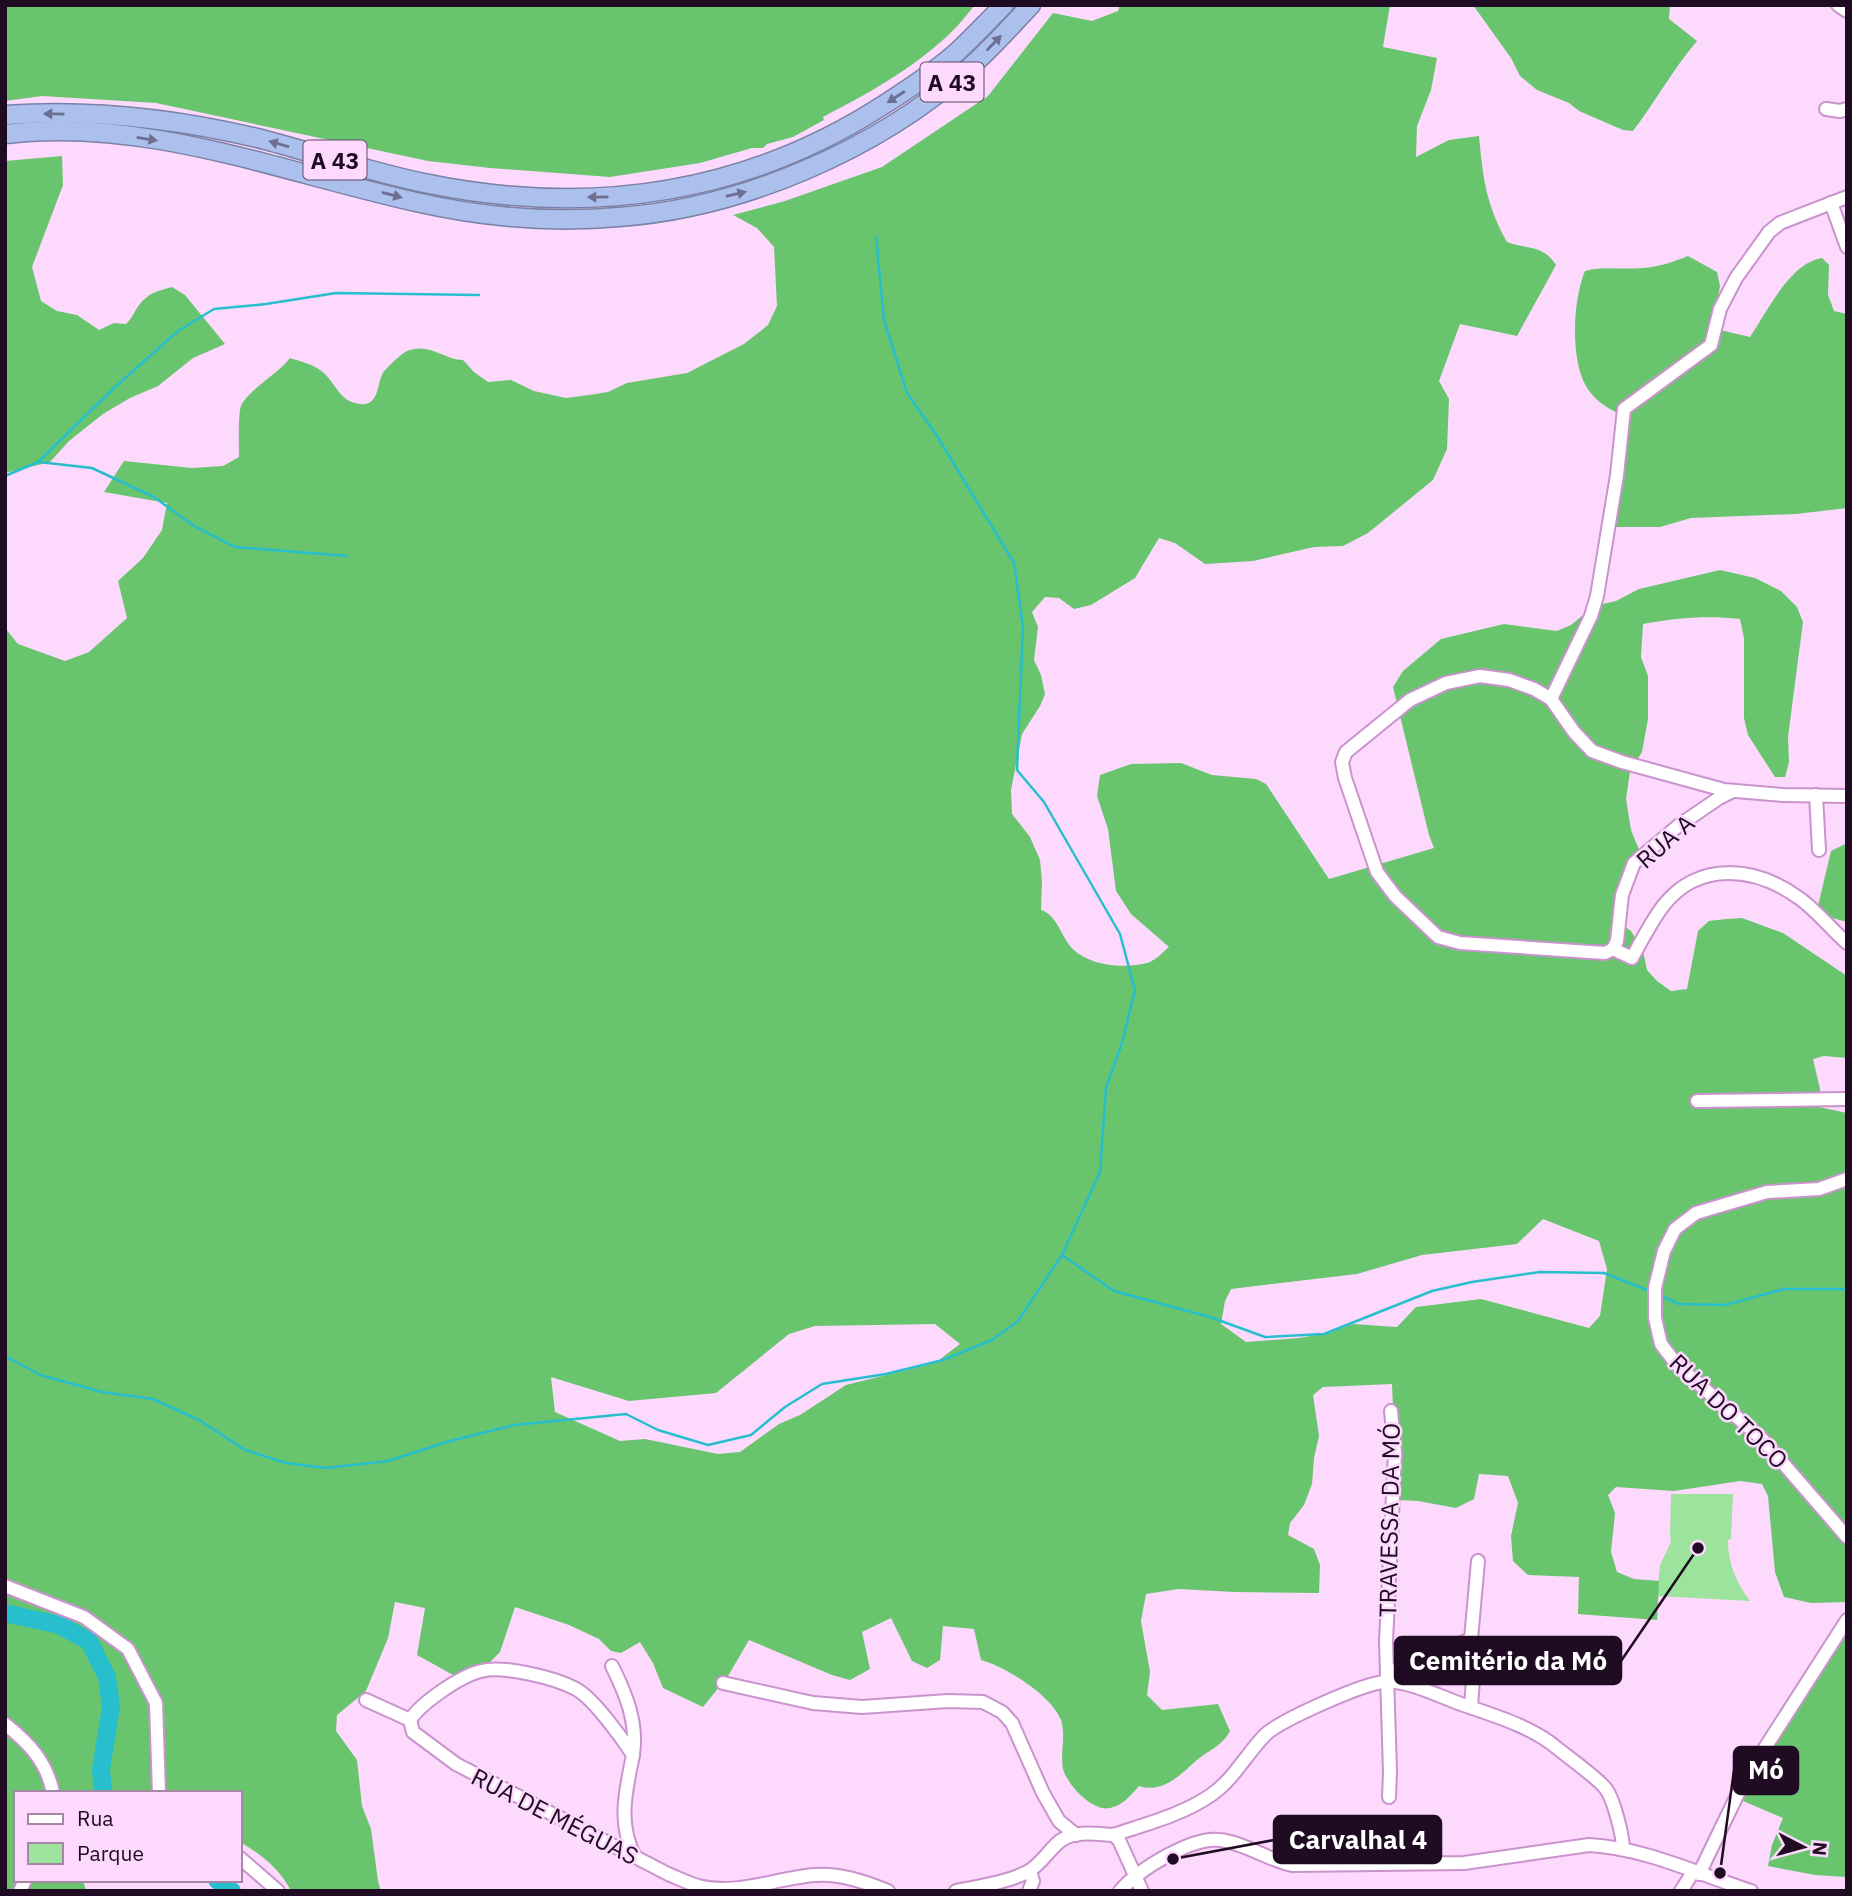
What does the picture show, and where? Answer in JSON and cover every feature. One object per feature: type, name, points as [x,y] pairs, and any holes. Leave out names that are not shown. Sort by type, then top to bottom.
[{"type":"highway","name":"A 43","points":[[5,115],[112,114],[191,124],[424,183],[494,195],[551,199],[666,192],[754,169],[852,126],[909,89],[957,52],[1004,5]]},
{"type":"highway","name":"A 43","points":[[5,134],[76,132],[203,147],[416,202],[490,215],[599,218],[669,210],[750,191],[797,173],[861,142],[920,107],[970,68],[1031,5]]},
{"type":"street","points":[[1838,5],[1847,11]]},
{"type":"street","points":[[1826,109],[1847,109]]},
{"type":"street","points":[[1551,699],[1591,616],[1597,596],[1617,475],[1624,409],[1711,345],[1716,320],[1736,278],[1769,232],[1780,223],[1847,197]]},
{"type":"street","points":[[1830,203],[1847,247]]},
{"type":"street","points":[[1847,796],[1733,791],[1681,779],[1592,751],[1574,732],[1551,699],[1534,689],[1509,680],[1480,676],[1446,684],[1410,700],[1346,752],[1342,762],[1377,872],[1395,896],[1438,937],[1460,943],[1605,953],[1612,949],[1632,958],[1664,904],[1700,877],[1723,872],[1749,875],[1781,886],[1802,900],[1847,943]]},
{"type":"street","name":"RUA A","points":[[1612,949],[1617,941],[1622,895],[1634,863],[1678,826],[1719,797],[1733,791]]},
{"type":"street","points":[[1816,795],[1819,850]]},
{"type":"street","points":[[1697,1101],[1847,1099]]},
{"type":"street","name":"RUA DO TOCO","points":[[1847,1179],[1819,1189],[1767,1192],[1696,1213],[1675,1229],[1664,1251],[1656,1288],[1655,1318],[1661,1344],[1677,1365],[1762,1439],[1847,1537]]},
{"type":"street","name":"TRAVESSA DA MÓ","points":[[1389,1797],[1386,1642],[1395,1453],[1391,1411]]},
{"type":"street","points":[[1471,1707],[1471,1639],[1478,1561]]},
{"type":"street","points":[[5,1586],[84,1617],[128,1650],[156,1703],[159,1791]]},
{"type":"street","points":[[1681,1891],[1696,1873],[1745,1779],[1847,1620]]},
{"type":"street","points":[[956,1891],[1007,1880],[1030,1871],[1062,1840],[1076,1835],[1113,1835],[1194,1805],[1213,1794],[1266,1734],[1292,1718],[1471,1639]]},
{"type":"street","points":[[612,1666],[623,1687],[636,1738],[623,1804],[623,1826],[628,1846],[635,1857]]},
{"type":"street","points":[[410,1720],[416,1711],[431,1699],[481,1671],[535,1674],[579,1690],[620,1736],[633,1755]]},
{"type":"street","points":[[1388,1677],[1471,1707],[1551,1743],[1606,1788],[1623,1836],[1623,1849]]},
{"type":"street","points":[[723,1683],[813,1703],[862,1707],[948,1701],[983,1702],[1002,1712],[1012,1723],[1043,1793],[1059,1821],[1076,1835]]},
{"type":"street","name":"RUA DE MÉGUAS","points":[[366,1700],[410,1720],[413,1732],[456,1765],[668,1874],[699,1886],[723,1889],[764,1888],[816,1875],[839,1876],[888,1891]]},
{"type":"street","points":[[5,1724],[23,1738],[39,1757],[50,1774],[53,1791]]},
{"type":"street","points":[[1113,1835],[1119,1840],[1142,1891]]},
{"type":"street","points":[[1120,1891],[1135,1877],[1194,1842],[1219,1839],[1292,1866],[1464,1863],[1589,1844],[1649,1855],[1751,1891]]},
{"type":"street","points":[[242,1860],[278,1891]]},
{"type":"street","points":[[1029,1891],[1033,1881],[1030,1871]]},
{"type":"green space","points":[[5,5],[973,7],[942,41],[924,56],[793,137],[767,144],[763,148],[752,148],[700,163],[610,177],[428,161],[156,103],[42,96],[5,101]]},
{"type":"green space","points":[[1120,5],[1390,5],[1383,47],[1437,58],[1431,90],[1417,126],[1416,157],[1449,140],[1479,136],[1487,191],[1494,215],[1507,242],[1540,251],[1556,265],[1517,336],[1460,324],[1439,381],[1449,399],[1447,449],[1433,480],[1368,533],[1343,546],[1314,547],[1253,561],[1205,564],[1175,543],[1159,538],[1135,578],[1091,605],[1074,609],[1059,598],[1045,597],[1032,612],[1038,627],[1034,660],[1045,694],[1022,734],[1011,790],[1012,814],[1030,837],[1040,860],[1041,910],[1051,916],[1071,947],[1096,962],[1117,966],[1147,963],[1169,947],[1131,914],[1116,891],[1108,829],[1097,796],[1100,775],[1131,764],[1181,763],[1212,775],[1256,779],[1266,784],[1329,879],[1434,848],[1393,687],[1403,671],[1441,639],[1504,624],[1557,631],[1571,625],[1594,606],[1616,601],[1639,589],[1720,570],[1755,578],[1781,591],[1797,607],[1803,622],[1788,737],[1789,762],[1785,777],[1775,777],[1748,735],[1744,718],[1744,638],[1740,619],[1692,618],[1643,624],[1641,657],[1648,676],[1648,719],[1642,752],[1630,771],[1626,799],[1631,830],[1640,852],[1614,919],[1631,931],[1643,951],[1647,970],[1671,991],[1687,989],[1698,931],[1709,921],[1726,919],[1742,918],[1783,933],[1847,976],[1847,1058],[1824,1056],[1813,1059],[1820,1089],[1819,1107],[1847,1113],[1847,1602],[1811,1603],[1784,1597],[1775,1572],[1768,1496],[1762,1484],[1740,1481],[1674,1491],[1616,1487],[1608,1495],[1615,1513],[1611,1552],[1617,1572],[1634,1579],[1659,1581],[1657,1620],[1578,1614],[1579,1577],[1528,1575],[1513,1561],[1511,1536],[1518,1503],[1508,1476],[1479,1474],[1474,1499],[1456,1508],[1396,1500],[1401,1453],[1394,1432],[1392,1384],[1323,1387],[1313,1395],[1319,1436],[1312,1484],[1304,1505],[1290,1523],[1288,1535],[1314,1549],[1320,1565],[1319,1593],[1178,1589],[1146,1594],[1141,1621],[1150,1672],[1147,1695],[1162,1710],[1218,1704],[1230,1731],[1219,1744],[1171,1781],[1156,1787],[1139,1786],[1126,1800],[1114,1807],[1096,1806],[1075,1789],[1063,1769],[1062,1726],[1056,1711],[1027,1683],[981,1660],[974,1629],[943,1626],[940,1660],[927,1668],[912,1661],[891,1618],[862,1632],[870,1669],[850,1680],[749,1640],[728,1676],[703,1707],[663,1688],[653,1663],[640,1642],[621,1653],[611,1651],[599,1639],[569,1625],[515,1607],[500,1652],[488,1664],[455,1676],[417,1655],[425,1608],[395,1602],[388,1638],[366,1691],[337,1715],[336,1731],[357,1760],[362,1806],[371,1829],[381,1891],[291,1891],[269,1863],[242,1843],[242,1791],[14,1791],[14,1882],[84,1882],[86,1891],[10,1891],[5,1888],[5,628],[18,644],[65,661],[89,652],[127,618],[118,581],[143,558],[162,530],[167,503],[104,492],[124,461],[192,468],[223,466],[239,457],[239,423],[244,400],[290,358],[317,368],[344,397],[355,403],[369,403],[373,400],[383,373],[394,361],[407,351],[422,348],[463,360],[488,382],[511,380],[534,391],[566,398],[608,392],[627,383],[687,373],[744,344],[768,325],[777,306],[774,247],[757,228],[733,215],[785,201],[882,167],[988,96],[1053,13],[1092,21],[1118,11]],"holes":[[[1543,1219],[1599,1241],[1607,1269],[1600,1316],[1589,1328],[1481,1299],[1416,1307],[1397,1327],[1353,1324],[1328,1333],[1299,1338],[1246,1342],[1221,1324],[1225,1301],[1231,1289],[1357,1274],[1422,1255],[1517,1244]],[[935,1324],[960,1344],[935,1363],[846,1385],[800,1415],[779,1424],[740,1452],[718,1454],[645,1439],[620,1441],[555,1412],[551,1377],[629,1401],[716,1393],[789,1334],[815,1326]]]},
{"type":"green space","points":[[1473,5],[1670,5],[1669,19],[1697,41],[1633,131],[1623,130],[1537,90],[1520,76],[1511,58]]},
{"type":"green space","points":[[62,156],[63,185],[32,267],[41,301],[57,311],[77,315],[99,330],[114,323],[126,324],[147,297],[172,287],[185,295],[225,344],[193,358],[158,386],[103,414],[69,441],[50,462],[5,473],[5,161]]},
{"type":"green space","points":[[1688,256],[1717,272],[1720,286],[1714,324],[1720,330],[1750,337],[1780,290],[1800,269],[1822,258],[1829,265],[1828,295],[1834,311],[1847,314],[1847,508],[1796,514],[1691,518],[1660,527],[1609,527],[1619,414],[1593,395],[1581,374],[1575,345],[1575,329],[1581,283],[1585,271],[1649,267]]},
{"type":"green space","points":[[1847,843],[1847,922],[1829,917],[1818,906],[1831,851]]},
{"type":"green space","points":[[1671,1494],[1733,1494],[1729,1557],[1737,1580],[1750,1601],[1657,1596],[1660,1565],[1671,1542]]},
{"type":"green space","points":[[1847,1633],[1847,1877],[1815,1875],[1768,1866],[1772,1845],[1783,1818],[1743,1801],[1751,1780]]},
{"type":"waterway","points":[[876,237],[884,320],[907,393],[937,436],[1014,563],[1023,626],[1017,770],[1044,802],[1120,934],[1135,990],[1122,1043],[1106,1088],[1100,1172],[1062,1255]]},
{"type":"waterway","points":[[5,476],[38,462],[114,388],[178,331],[214,309],[336,293],[479,295]]},
{"type":"waterway","points":[[39,462],[92,468],[154,497],[194,526],[235,547],[347,556]]},
{"type":"waterway","points":[[5,1356],[40,1375],[102,1392],[153,1399],[199,1420],[245,1450],[286,1463],[326,1468],[388,1461],[450,1441],[514,1425],[626,1414],[658,1430],[708,1445],[751,1435],[785,1407],[822,1384],[886,1374],[943,1360],[992,1340],[1018,1321],[1062,1255],[1114,1291],[1210,1317],[1265,1337],[1324,1334],[1432,1291],[1540,1272],[1604,1273],[1647,1290]]},
{"type":"waterway","points":[[1664,1297],[1679,1304],[1725,1305],[1784,1289],[1847,1289]]},
{"type":"waterway","points":[[5,1613],[59,1625],[89,1641],[107,1677],[111,1707],[101,1769],[103,1791]]},
{"type":"waterway","points":[[220,1882],[232,1891]]},
{"type":"place","name":"Cemitério da Mó","points":[[1698,1548]]},
{"type":"place","name":"Carvalhal 4","points":[[1173,1859]]},
{"type":"place","name":"Mó","points":[[1720,1873]]}]
